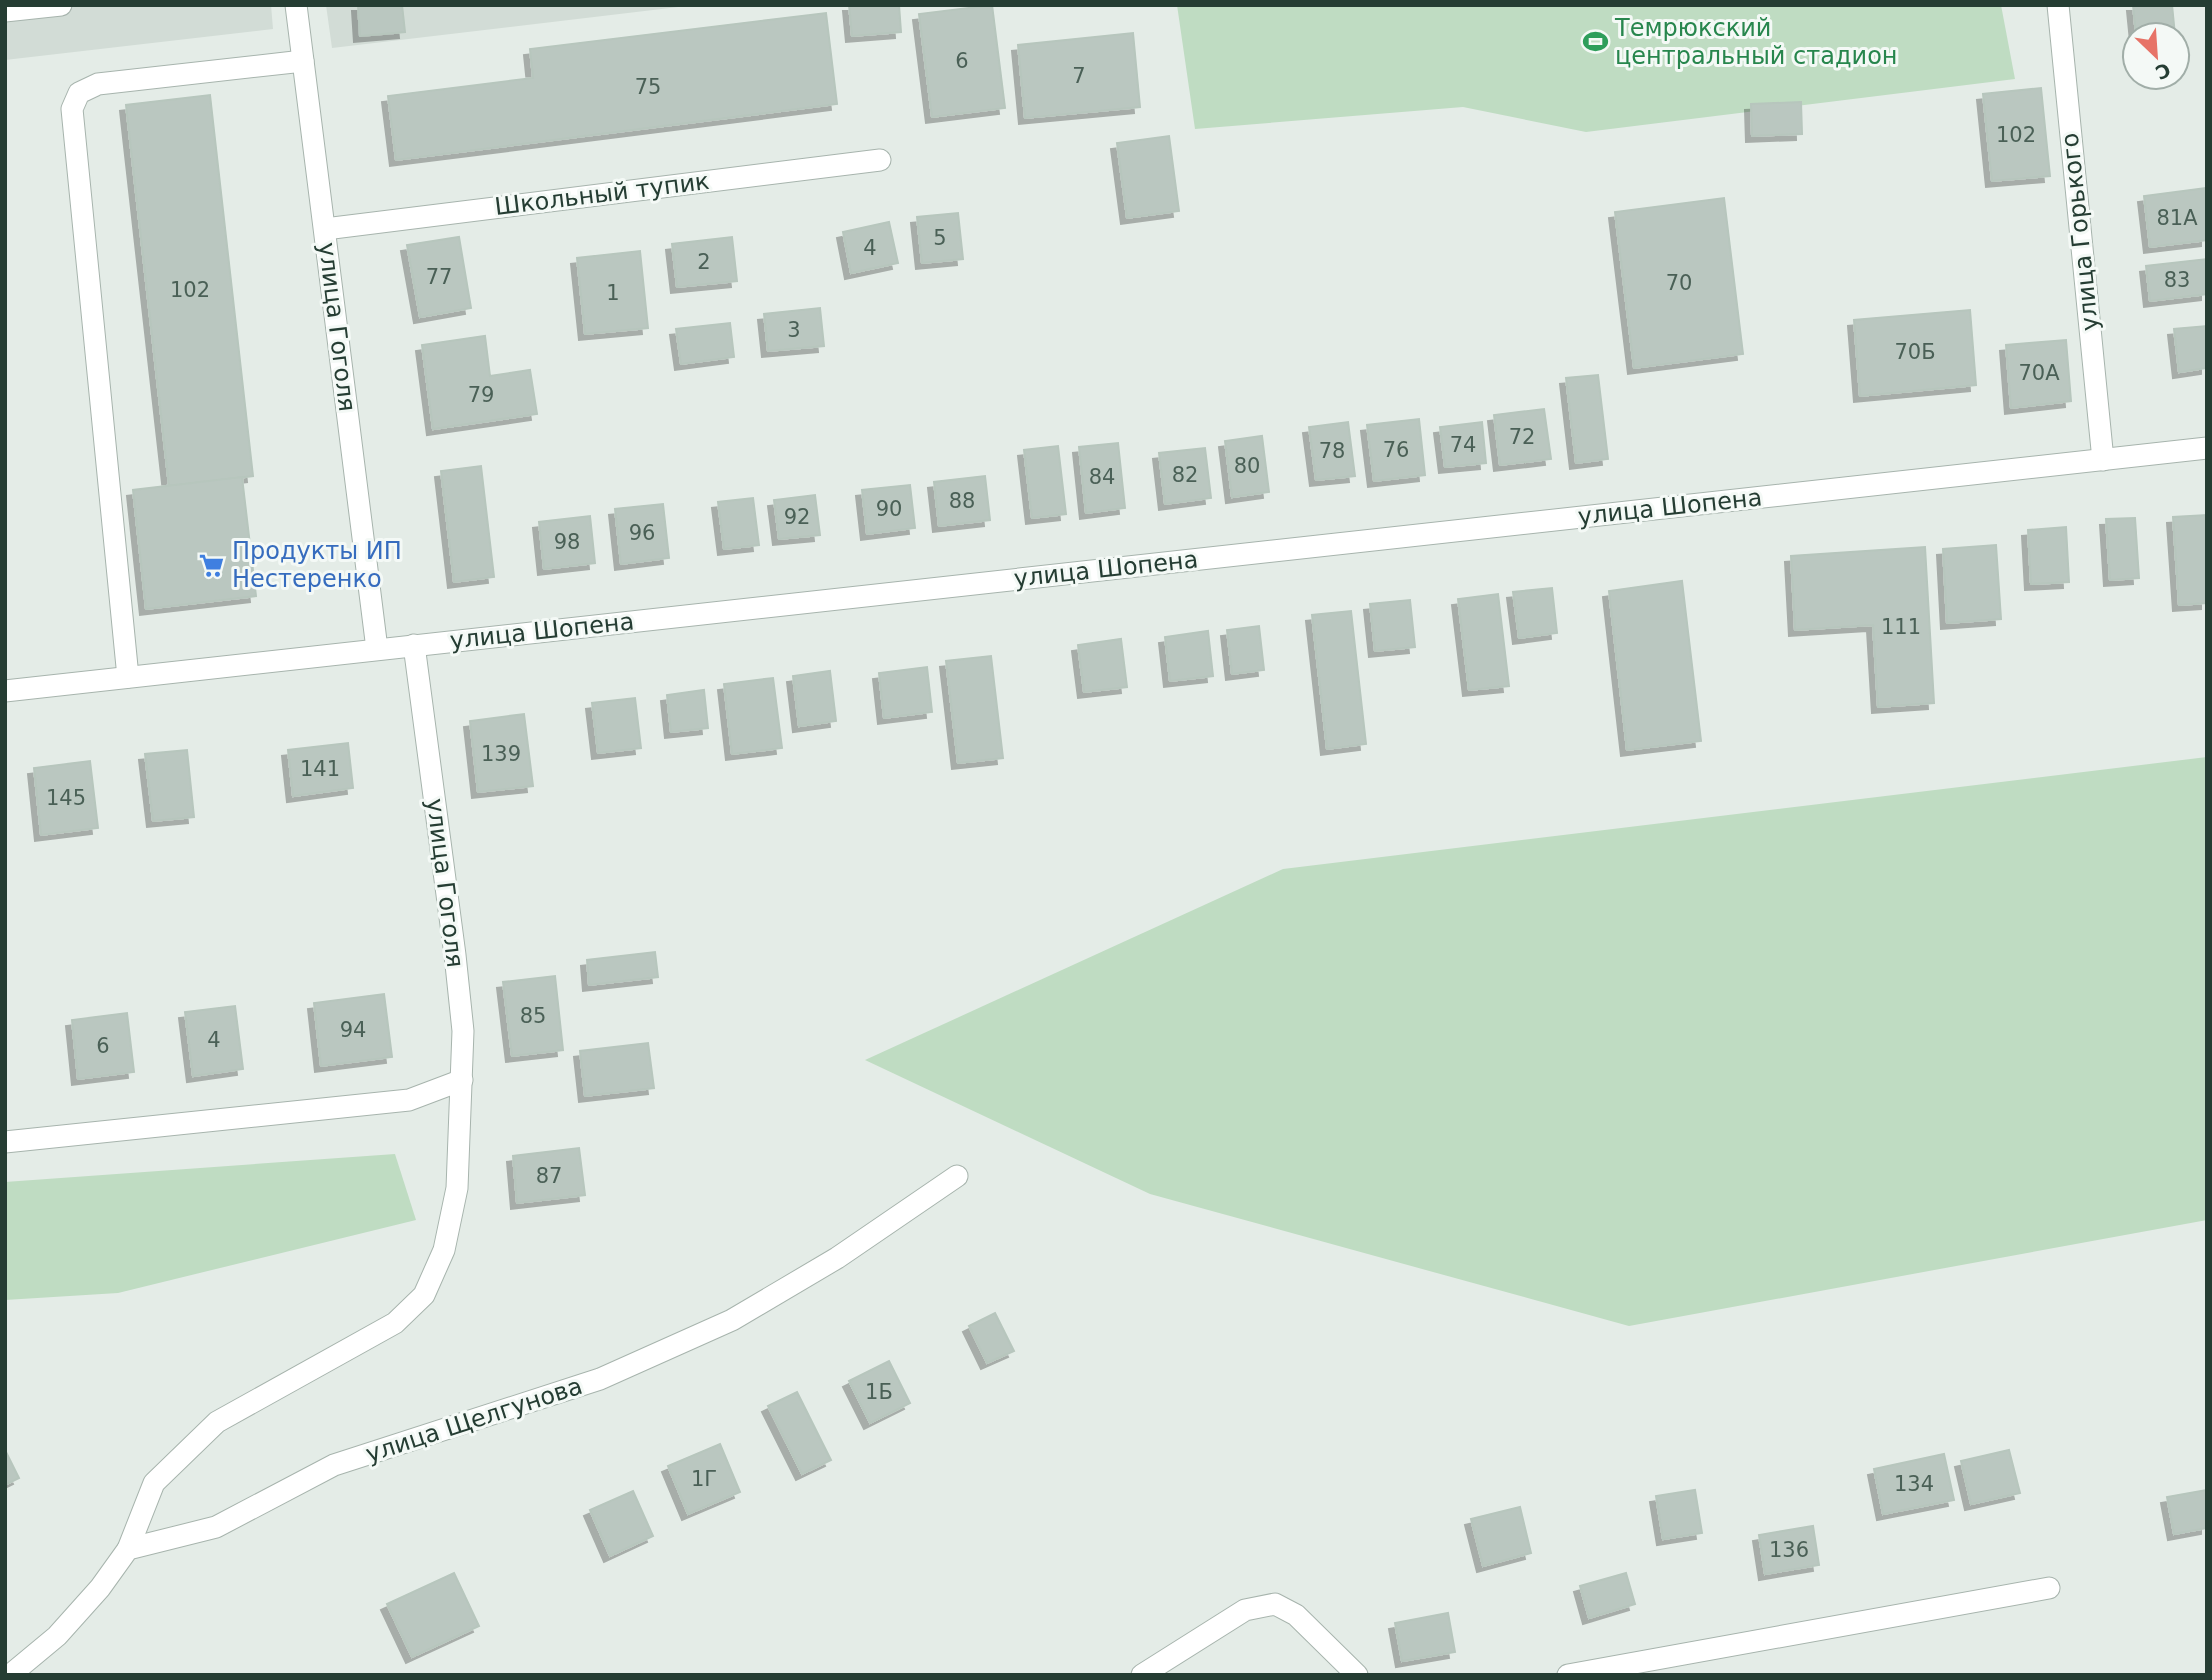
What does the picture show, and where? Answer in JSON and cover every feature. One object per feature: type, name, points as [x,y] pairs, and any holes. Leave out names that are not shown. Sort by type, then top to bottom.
[{"type":"street","points":[[5,10],[61,5]]},
{"type":"street","name":"улица Гоголя","points":[[296,5],[377,649]]},
{"type":"street","name":"улица Горького","points":[[2058,5],[2103,460]]},
{"type":"street","points":[[128,677],[72,109],[79,93],[98,84],[303,61]]},
{"type":"street","name":"Школьный тупик","points":[[325,229],[880,160]]},
{"type":"street","name":"улица Шопена","points":[[5,691],[2207,448]]},
{"type":"street","name":"улица Гоголя","points":[[128,1549],[154,1483],[217,1422],[313,1366],[395,1323],[424,1295],[444,1250],[457,1188],[463,1031],[414,645]]},
{"type":"street","points":[[5,1142],[409,1100],[463,1080]]},
{"type":"street","name":"улица Щелгунова","points":[[128,1549],[216,1527],[334,1465],[600,1379],[732,1320],[837,1258],[957,1177]]},
{"type":"street","points":[[10,1675],[57,1636],[100,1588],[128,1549]]},
{"type":"street","points":[[1568,1675],[2049,1588]]},
{"type":"street","points":[[1142,1675],[1245,1610],[1275,1604],[1296,1615],[1357,1675]]},
{"type":"shaded area","points":[[5,5],[271,5],[273,29],[5,60]]},
{"type":"shaded area","points":[[326,5],[695,5],[332,48]]},
{"type":"green space","name":"Темрюкский центральный стадион","points":[[1177,5],[2001,5],[2015,79],[1586,132],[1463,107],[1195,129]]},
{"type":"green space","points":[[2207,757],[2207,1220],[1629,1326],[1150,1194],[865,1060],[1283,869]]},
{"type":"green space","points":[[395,1154],[416,1220],[118,1293],[5,1300],[5,1182]]},
{"type":"building","points":[[358,5],[402,5],[405,32],[360,36]]},
{"type":"building","points":[[849,5],[899,5],[901,32],[852,36]]},
{"type":"building","points":[[992,5],[1005,108],[932,117],[919,14]]},
{"type":"building","points":[[2133,5],[2172,5],[2174,21],[2135,21]]},
{"type":"building","points":[[826,13],[837,104],[396,160],[388,96],[533,78],[530,49]]},
{"type":"building","points":[[1133,33],[1140,107],[1025,118],[1018,45]]},
{"type":"building","points":[[2041,88],[2050,176],[1992,181],[1983,94]]},
{"type":"building","points":[[210,95],[253,476],[169,486],[126,105]]},
{"type":"building","points":[[1801,102],[1802,134],[1752,136],[1751,104]]},
{"type":"building","points":[[1169,136],[1179,211],[1127,218],[1117,143]]},
{"type":"building","points":[[2207,188],[2207,240],[2150,247],[2144,196]]},
{"type":"building","points":[[1724,198],[1743,354],[1634,368],[1615,212]]},
{"type":"building","points":[[958,213],[963,259],[922,263],[917,217]]},
{"type":"building","points":[[889,222],[898,263],[851,273],[843,232]]},
{"type":"building","points":[[459,237],[471,308],[420,317],[407,245]]},
{"type":"building","points":[[732,237],[737,281],[677,287],[672,244]]},
{"type":"building","points":[[640,251],[648,328],[585,334],[577,258]]},
{"type":"building","points":[[2207,259],[2207,294],[2150,301],[2146,266]]},
{"type":"building","points":[[820,308],[824,346],[768,351],[764,314]]},
{"type":"building","points":[[1970,310],[1976,385],[1860,396],[1854,320]]},
{"type":"building","points":[[730,323],[734,357],[681,364],[676,329]]},
{"type":"building","points":[[2207,326],[2207,368],[2179,372],[2174,329]]},
{"type":"building","points":[[485,336],[490,376],[530,370],[537,414],[433,429],[422,345]]},
{"type":"building","points":[[2066,340],[2071,401],[2011,408],[2006,345]]},
{"type":"building","points":[[1598,375],[1608,459],[1576,463],[1566,378]]},
{"type":"building","points":[[1544,409],[1551,459],[1500,465],[1494,415]]},
{"type":"building","points":[[1419,419],[1425,475],[1374,481],[1367,425]]},
{"type":"building","points":[[1348,422],[1355,476],[1316,480],[1309,427]]},
{"type":"building","points":[[1482,422],[1486,463],[1445,467],[1440,427]]},
{"type":"building","points":[[1262,436],[1269,492],[1232,497],[1225,441]]},
{"type":"building","points":[[1118,443],[1125,508],[1086,513],[1079,447]]},
{"type":"building","points":[[1058,446],[1066,514],[1032,518],[1024,450]]},
{"type":"building","points":[[1205,448],[1211,498],[1165,504],[1159,453]]},
{"type":"building","points":[[481,466],[494,577],[454,582],[441,471]]},
{"type":"building","points":[[985,476],[990,520],[939,526],[934,482]]},
{"type":"building","points":[[242,477],[256,596],[146,609],[133,490]]},
{"type":"building","points":[[910,485],[915,528],[867,534],[862,490]]},
{"type":"building","points":[[815,495],[820,535],[779,539],[774,500]]},
{"type":"building","points":[[753,498],[759,545],[724,549],[718,502]]},
{"type":"building","points":[[663,504],[669,558],[621,564],[615,509]]},
{"type":"building","points":[[2207,515],[2207,603],[2179,605],[2173,517]]},
{"type":"building","points":[[590,516],[595,563],[544,569],[539,522]]},
{"type":"building","points":[[2135,518],[2139,578],[2110,580],[2106,519]]},
{"type":"building","points":[[2066,527],[2069,582],[2031,584],[2028,530]]},
{"type":"building","points":[[1996,545],[2001,619],[1947,623],[1943,549]]},
{"type":"building","points":[[1925,547],[1934,703],[1878,707],[1873,625],[1795,630],[1791,556]]},
{"type":"building","points":[[1682,581],[1701,741],[1627,750],[1609,591]]},
{"type":"building","points":[[1552,588],[1557,633],[1519,638],[1513,592]]},
{"type":"building","points":[[1498,594],[1509,686],[1469,690],[1458,599]]},
{"type":"building","points":[[1410,600],[1415,647],[1375,651],[1370,604]]},
{"type":"building","points":[[1351,611],[1366,744],[1327,749],[1312,615]]},
{"type":"building","points":[[1259,626],[1264,670],[1232,674],[1227,630]]},
{"type":"building","points":[[1208,631],[1213,676],[1170,681],[1165,637]]},
{"type":"building","points":[[1121,639],[1127,687],[1084,692],[1078,645]]},
{"type":"building","points":[[991,656],[1003,758],[958,763],[946,661]]},
{"type":"building","points":[[927,667],[932,712],[884,718],[879,673]]},
{"type":"building","points":[[830,671],[836,721],[799,726],[793,676]]},
{"type":"building","points":[[773,678],[782,748],[732,754],[724,684]]},
{"type":"building","points":[[704,690],[708,728],[671,732],[667,695]]},
{"type":"building","points":[[635,698],[641,748],[598,753],[592,703]]},
{"type":"building","points":[[524,714],[533,786],[478,792],[470,721]]},
{"type":"building","points":[[348,743],[353,788],[293,796],[288,750]]},
{"type":"building","points":[[187,750],[194,817],[153,821],[145,754]]},
{"type":"building","points":[[90,761],[98,828],[41,835],[34,768]]},
{"type":"building","points":[[655,952],[658,977],[589,985],[587,960]]},
{"type":"building","points":[[555,976],[563,1050],[512,1056],[503,982]]},
{"type":"building","points":[[384,994],[392,1057],[321,1066],[314,1003]]},
{"type":"building","points":[[235,1006],[243,1069],[193,1076],[185,1012]]},
{"type":"building","points":[[127,1013],[134,1072],[78,1079],[72,1020]]},
{"type":"building","points":[[648,1043],[654,1088],[585,1096],[580,1051]]},
{"type":"building","points":[[579,1148],[585,1195],[517,1203],[513,1156]]},
{"type":"building","points":[[995,1313],[1014,1351],[987,1363],[969,1326]]},
{"type":"building","points":[[889,1361],[910,1403],[870,1423],[849,1381]]},
{"type":"building","points":[[797,1392],[831,1460],[802,1474],[768,1406]]},
{"type":"building","points":[[720,1444],[740,1492],[688,1514],[668,1466]]},
{"type":"building","points":[[5,1450],[19,1478],[5,1485]]},
{"type":"building","points":[[2009,1450],[2020,1493],[1971,1504],[1961,1461]]},
{"type":"building","points":[[1944,1454],[1954,1500],[1883,1514],[1874,1469]]},
{"type":"building","points":[[1695,1490],[1702,1533],[1663,1539],[1656,1496]]},
{"type":"building","points":[[2207,1490],[2207,1528],[2174,1534],[2167,1497]]},
{"type":"building","points":[[633,1491],[653,1536],[610,1556],[590,1510]]},
{"type":"building","points":[[1520,1507],[1531,1553],[1483,1566],[1471,1519]]},
{"type":"building","points":[[1813,1526],[1819,1565],[1765,1574],[1759,1535]]},
{"type":"building","points":[[454,1573],[479,1626],[412,1657],[387,1604]]},
{"type":"building","points":[[1626,1573],[1635,1604],[1589,1618],[1580,1586]]},
{"type":"building","points":[[1448,1613],[1455,1652],[1402,1661],[1395,1623]]},
{"type":"place","name":"Темрюкский центральный стадион","points":[[1595,42]]},
{"type":"place","name":"Продукты ИП Нестеренко","points":[[212,565]]}]
